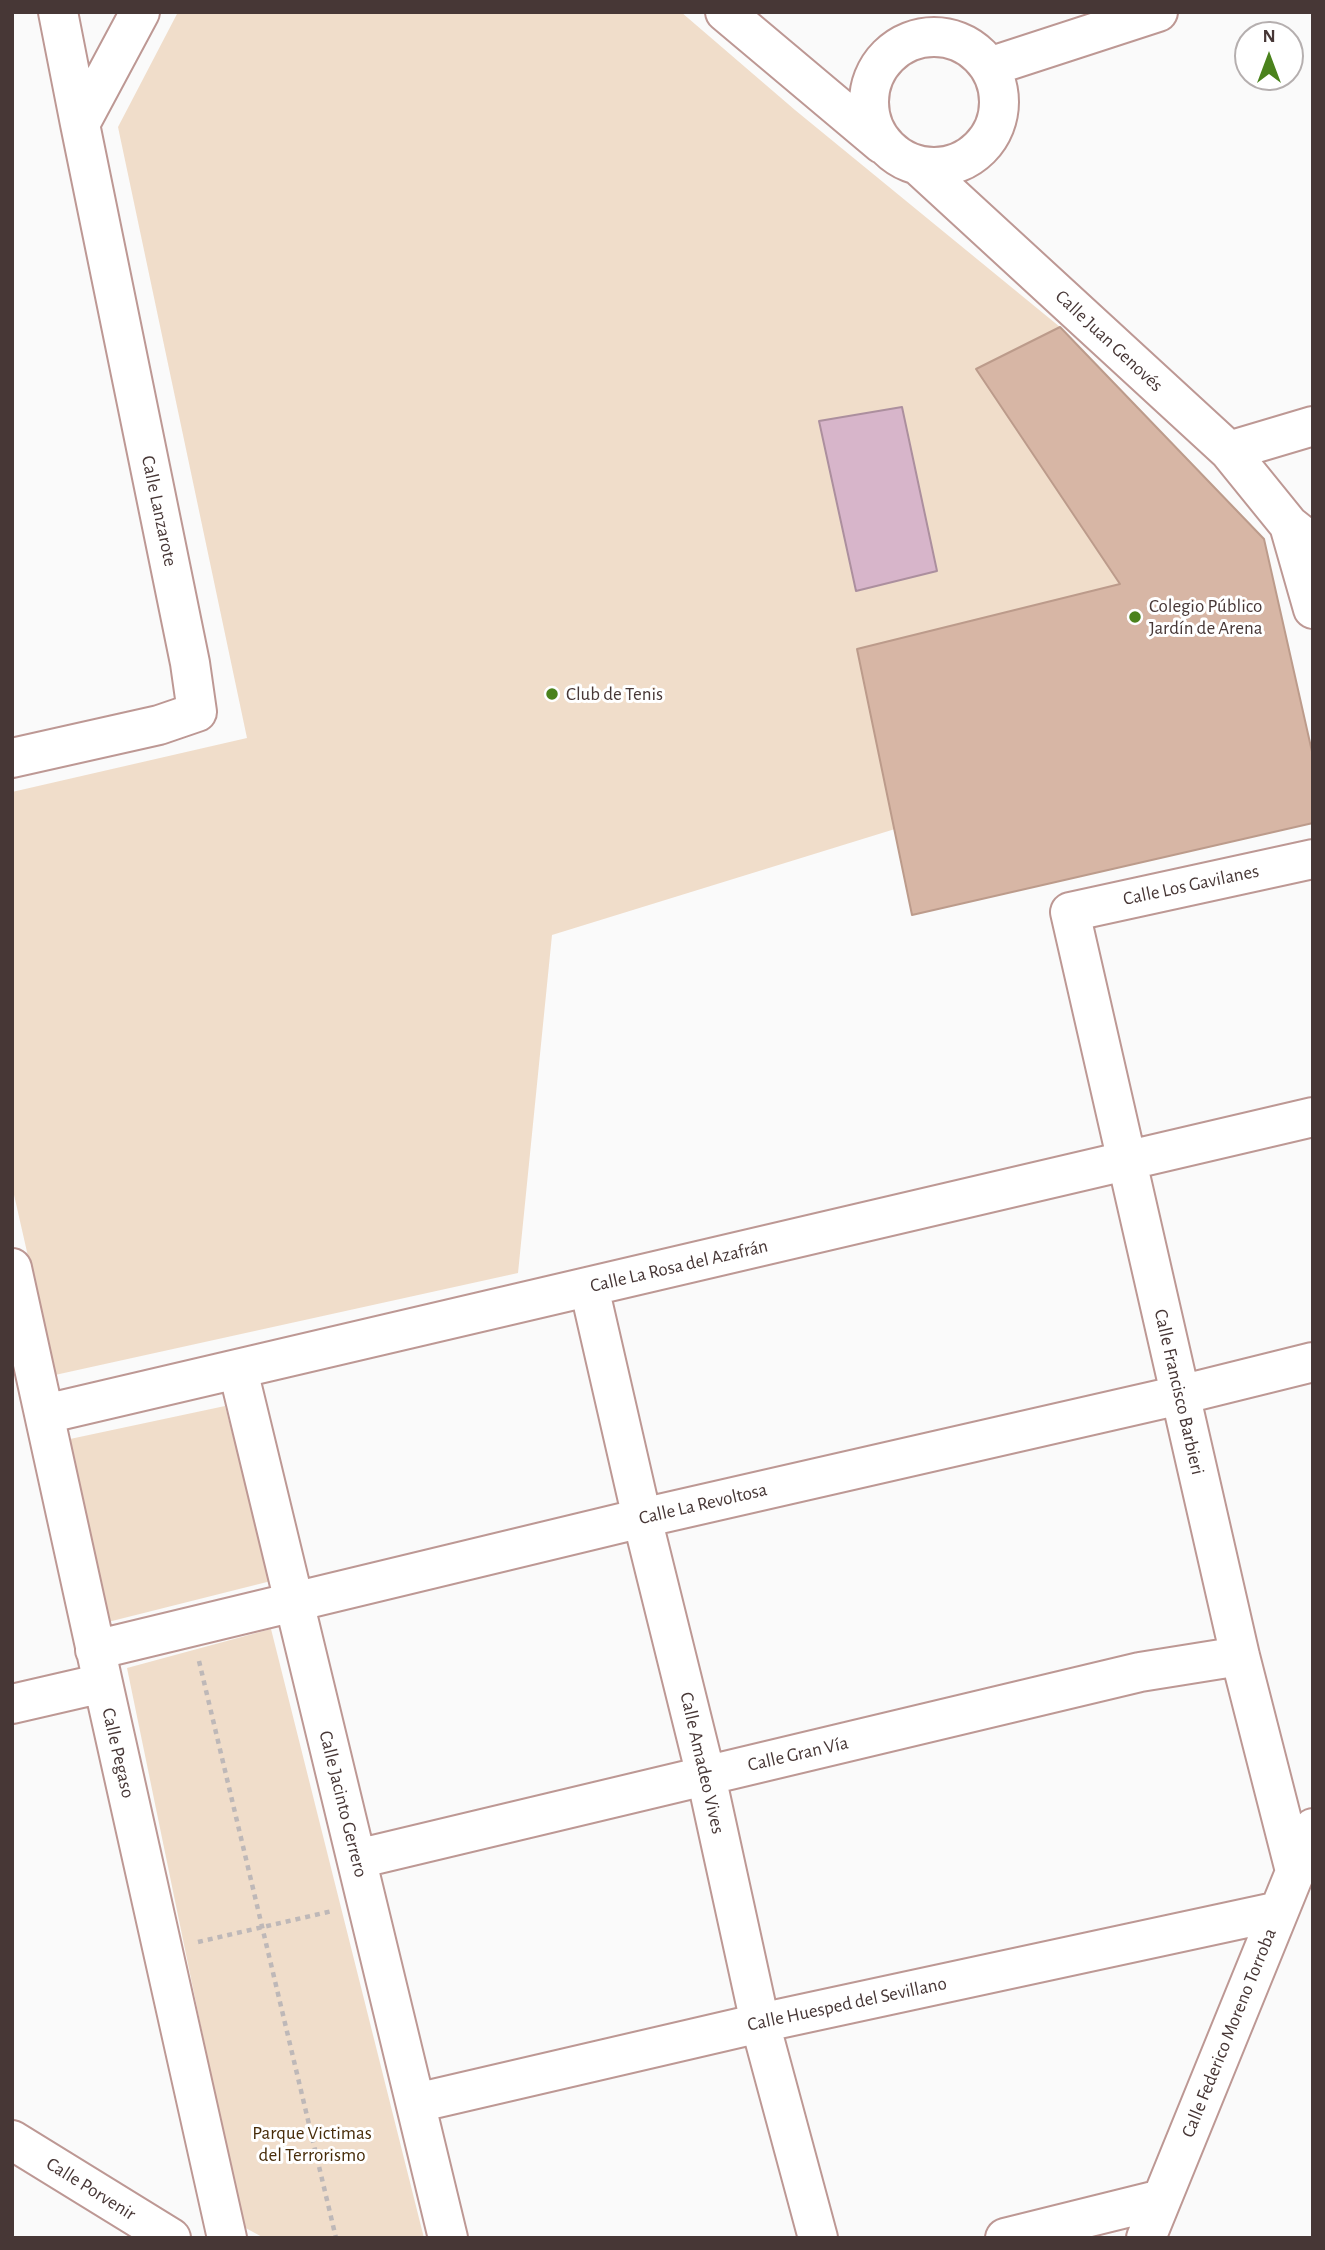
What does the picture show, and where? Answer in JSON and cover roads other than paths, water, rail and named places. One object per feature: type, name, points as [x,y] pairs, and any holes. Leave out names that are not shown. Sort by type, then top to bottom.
[{"type":"street","name":"Calle Lanzarote","points":[[12,758],[159,725],[197,712],[190,663],[58,12]]},
{"type":"street","points":[[80,124],[140,12]]},
{"type":"street","points":[[725,12],[886,148],[901,159],[919,166],[939,167],[957,163],[974,153],[987,140],[996,123],[999,104],[997,85],[989,67],[974,51],[955,40],[933,37],[915,27],[882,62],[873,78],[868,97],[869,115],[875,133],[886,148]]},
{"type":"street","points":[[989,67],[1158,12]]},
{"type":"street","name":"Calle Juan Genovés","points":[[919,166],[1229,451],[1301,535]]},
{"type":"street","points":[[1229,451],[1313,426]]},
{"type":"street","points":[[1301,535],[1313,609]]},
{"type":"street","name":"Calle Los Gavilanes","points":[[1070,912],[1313,859]]},
{"type":"street","name":"Calle Francisco Barbieri","points":[[1070,912],[1240,1656],[1295,1871]]},
{"type":"street","name":"Calle La Rosa del Azafrán","points":[[45,1414],[1313,1117]]},
{"type":"street","name":"Calle Pegaso","points":[[12,1268],[228,2238]]},
{"type":"street","name":"Calle Amadeo Vives","points":[[589,1287],[642,1518],[706,1776],[761,2023],[818,2238]]},
{"type":"street","name":"Calle La Revoltosa","points":[[12,1703],[191,1626],[1313,1362]]},
{"type":"street","name":"Calle Jacinto Gerrero","points":[[238,1370],[448,2238]]},
{"type":"street","name":"Calle Gran Vía","points":[[357,1859],[1140,1672],[1240,1656]]},
{"type":"street","name":"Calle Federico Moreno Torroba","points":[[1146,2238],[1313,1828]]},
{"type":"street","name":"Calle Huesped del Sevillano","points":[[416,2103],[761,2023],[1279,1911]]},
{"type":"street","name":"Calle Porvenir","points":[[12,2140],[171,2238]]},
{"type":"street","points":[[1005,2238],[1162,2199]]},
{"type":"place","name":"Colegio Público Jardín de Arena","points":[[1135,617]]},
{"type":"place","name":"Club de Tenis","points":[[552,694]]},
{"type":"park label","name":"Parque Victimas del Terrorismo","points":[[312,2144]]}]
